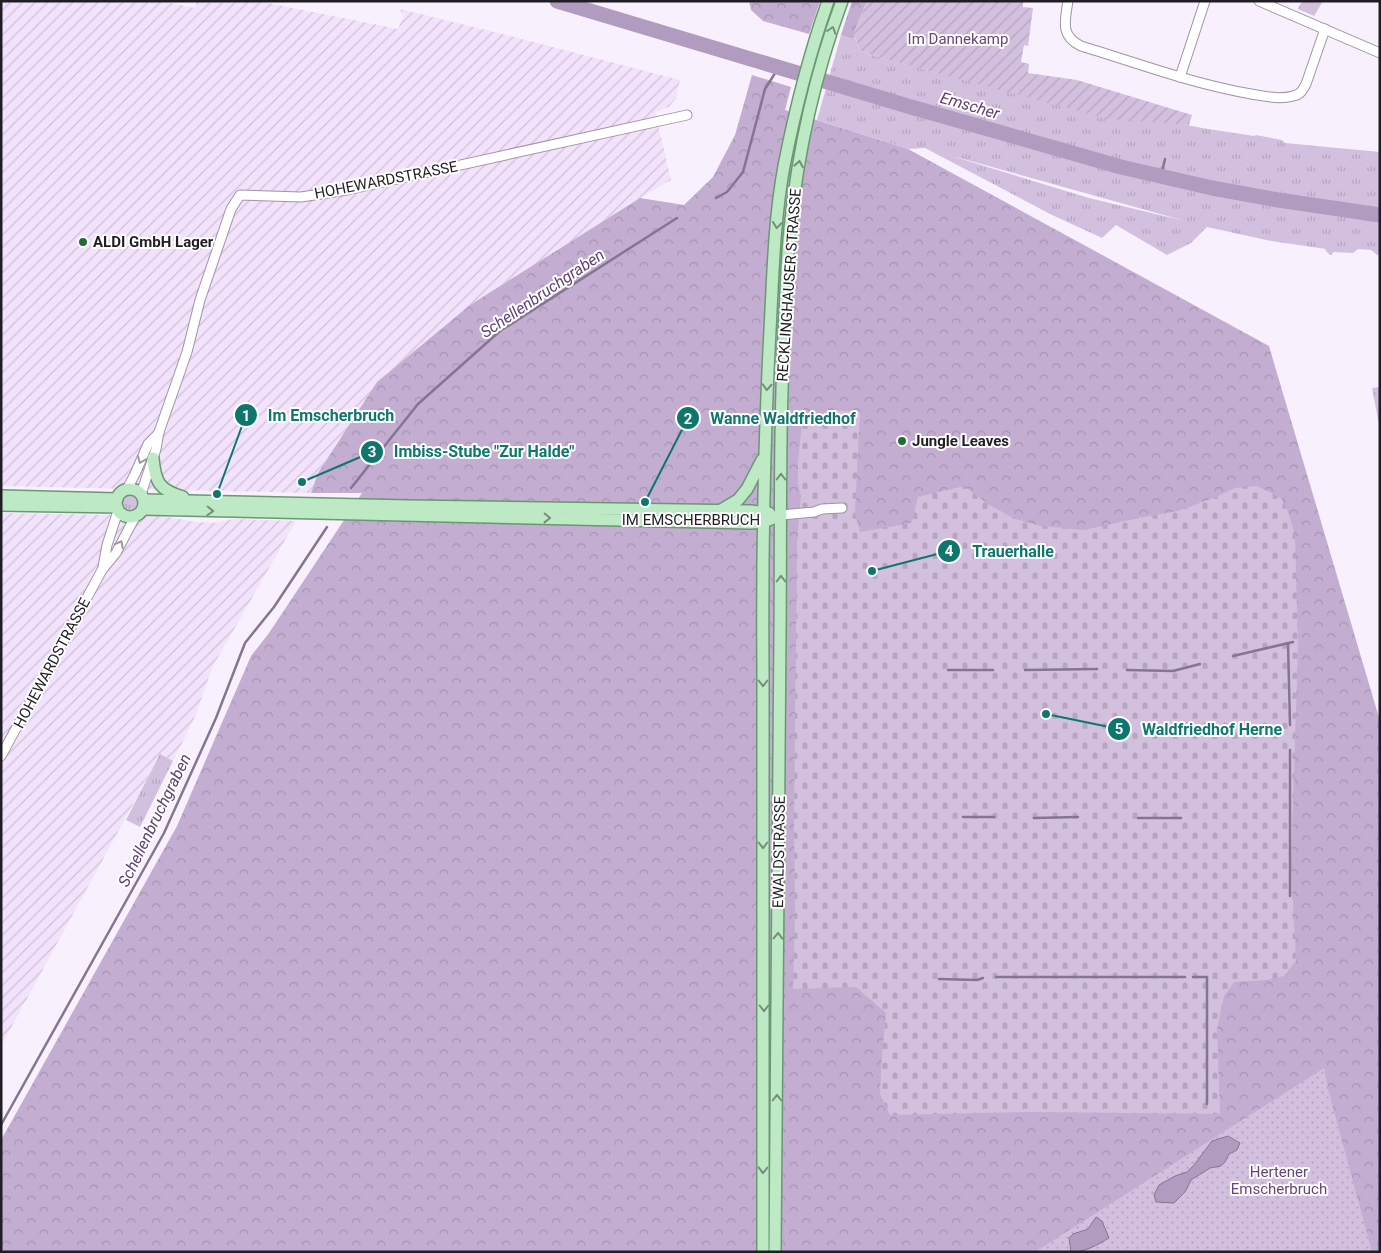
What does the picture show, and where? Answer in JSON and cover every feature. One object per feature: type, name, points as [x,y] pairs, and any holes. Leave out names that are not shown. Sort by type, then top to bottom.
[{"type":"main road","name":"RECKLINGHAUSER STRASSE","points":[[763,517],[765,417],[776,235],[784,169],[800,91],[828,1]]},
{"type":"main road","name":"RECKLINGHAUSER STRASSE","points":[[781,515],[780,439],[782,372],[790,231],[799,163],[814,94],[842,1]]},
{"type":"main road","points":[[719,511],[738,500],[747,489],[764,456]]},
{"type":"main road","points":[[153,458],[154,473],[159,484],[169,493],[194,501]]},
{"type":"main road","points":[[117,506],[120,493],[127,489]]},
{"type":"main road","name":"IM EMSCHERBRUCH","points":[[127,489],[137,490],[141,505]]},
{"type":"main road","name":"IM EMSCHERBRUCH","points":[[1,496],[117,506],[126,517],[141,505],[194,501],[719,511],[763,517],[781,515]]},
{"type":"main road","name":"IM EMSCHERBRUCH","points":[[1,505],[117,506]]},
{"type":"main road","name":"IM EMSCHERBRUCH","points":[[141,505],[751,523],[763,517]]},
{"type":"main road","name":"EWALDSTRASSE","points":[[775,1252],[781,515]]},
{"type":"main road","name":"EWALDSTRASSE","points":[[762,1252],[764,1124],[763,517]]},
{"type":"street","points":[[1068,1],[1065,24],[1068,36],[1073,42],[1081,46],[1222,89],[1270,97],[1285,98],[1299,94],[1303,90],[1325,29]]},
{"type":"street","points":[[1180,77],[1204,1]]},
{"type":"street","points":[[1259,1],[1379,52]]},
{"type":"street","name":"HOHEWARDSTRASSE","points":[[1,756],[102,570],[116,553],[141,505],[159,432],[187,352],[200,300],[231,209],[240,195],[301,196],[347,190],[687,115]]},
{"type":"street","name":"HOHEWARDSTRASSE","points":[[127,489],[148,444],[159,432]]},
{"type":"street","name":"HOHEWARDSTRASSE","points":[[102,570],[117,506]]},
{"type":"street","points":[[781,515],[842,508]]},
{"type":"shaded area","points":[[1,1],[161,1],[195,8],[197,1],[258,1],[398,29],[403,17],[400,9],[680,80],[676,98],[669,107],[655,112],[671,180],[470,305],[377,382],[318,473],[311,493],[1,486]]},
{"type":"shaded area","points":[[1,513],[163,516],[195,522],[214,523],[234,519],[296,521],[213,666],[194,719],[173,761],[160,755],[1,1046]]},
{"type":"shaded area","points":[[1228,1136],[1240,1143],[1237,1150],[1229,1154],[1221,1166],[1210,1168],[1191,1180],[1185,1192],[1174,1203],[1156,1202],[1154,1195],[1159,1185],[1187,1172],[1212,1141]]},
{"type":"shaded area","points":[[1096,1217],[1102,1221],[1109,1238],[1096,1246],[1071,1252],[1069,1238],[1073,1234],[1088,1229]]},
{"type":"green space","points":[[749,1],[820,1],[809,34],[763,21],[751,10]]},
{"type":"green space","points":[[852,1],[867,1],[854,33],[855,37],[852,39],[841,35]]},
{"type":"green space","name":"Im Dannekamp","points":[[867,1],[1023,1],[1023,7],[1033,8],[1028,46],[1024,45],[1021,62],[1029,64],[1028,73],[1077,80],[1192,115],[1189,125],[1107,119],[878,57],[859,50],[854,33]]},
{"type":"green space","points":[[1302,1],[1323,1],[1314,16],[1298,9]]},
{"type":"green space","points":[[841,35],[852,39],[855,37],[859,50],[878,57],[984,85],[1202,128],[1282,140],[1285,143],[1380,152],[1380,255],[1371,250],[1358,249],[1353,253],[1334,252],[1330,255],[1326,249],[1271,241],[1207,227],[1191,243],[1167,255],[1116,225],[1102,238],[1050,214],[925,148],[908,149],[817,120]],"holes":[[[955,157],[1185,221],[1089,198]]]},
{"type":"green space","points":[[752,75],[791,87],[785,110],[908,149],[1269,346],[1380,721],[1380,1252],[1,1252],[1,1140],[177,826],[251,656],[269,633],[362,493],[311,493],[318,473],[377,382],[470,305],[640,198],[684,205],[713,177],[735,135]]},
{"type":"green space","points":[[1380,387],[1380,430],[1372,388]]},
{"type":"green space","points":[[829,410],[860,412],[855,513],[860,532],[912,523],[918,497],[964,486],[988,504],[1013,518],[1040,526],[1084,530],[1178,511],[1235,488],[1257,486],[1281,498],[1288,512],[1295,535],[1298,649],[1291,867],[1296,961],[1284,976],[1267,980],[1234,982],[1224,996],[1217,1029],[1220,1114],[1033,1112],[890,1115],[880,1094],[886,1013],[856,987],[793,989],[797,542],[801,496],[798,484],[798,462],[802,423],[816,422]]},
{"type":"green space","points":[[131,494],[137,497],[140,503],[137,509],[131,512],[125,509],[122,503],[125,497]]},
{"type":"green space","points":[[160,754],[173,761],[140,827],[126,820]]},
{"type":"green space","name":"Hertener Emscherbruch","points":[[1324,1068],[1372,1252],[1035,1252]]},
{"type":"waterway","name":"Emscher","points":[[557,1],[911,107],[1121,167],[1212,188],[1380,215]]},
{"type":"waterway","name":"Schellenbruchgraben","points":[[716,198],[727,192],[743,172],[765,89],[779,67]]},
{"type":"waterway","points":[[1161,176],[1165,159]]},
{"type":"waterway","name":"Schellenbruchgraben","points":[[351,488],[418,404],[500,331],[677,218]]},
{"type":"waterway","name":"Schellenbruchgraben","points":[[1,1125],[164,833],[216,718],[245,643],[274,607],[327,527]]},
{"type":"waterway","points":[[1233,656],[1293,642]]},
{"type":"waterway","points":[[1288,643],[1290,725]]},
{"type":"waterway","points":[[1127,670],[1173,671],[1200,664]]},
{"type":"waterway","points":[[1025,670],[1097,669]]},
{"type":"waterway","points":[[948,670],[993,670]]},
{"type":"waterway","points":[[1290,750],[1290,896]]},
{"type":"waterway","points":[[963,817],[994,817]]},
{"type":"waterway","points":[[1034,818],[1078,817]]},
{"type":"waterway","points":[[1138,818],[1181,818]]},
{"type":"waterway","points":[[996,977],[1185,977]]},
{"type":"waterway","points":[[1193,977],[1207,977],[1207,1104]]},
{"type":"waterway","points":[[939,979],[977,980],[983,978]]},
{"type":"place","name":"ALDI GmbH Lager","points":[[83,242]]},
{"type":"place","name":"Jungle Leaves","points":[[902,441]]},
{"type":"place","name":"Imbiss-Stube \"Zur Halde\"","points":[[302,482]]},
{"type":"place","name":"Im Emscherbruch","points":[[217,494]]},
{"type":"place","name":"Wanne Waldfriedhof","points":[[645,502]]},
{"type":"place","name":"Trauerhalle","points":[[872,571]]},
{"type":"place","name":"Waldfriedhof Herne","points":[[1046,714]]}]
